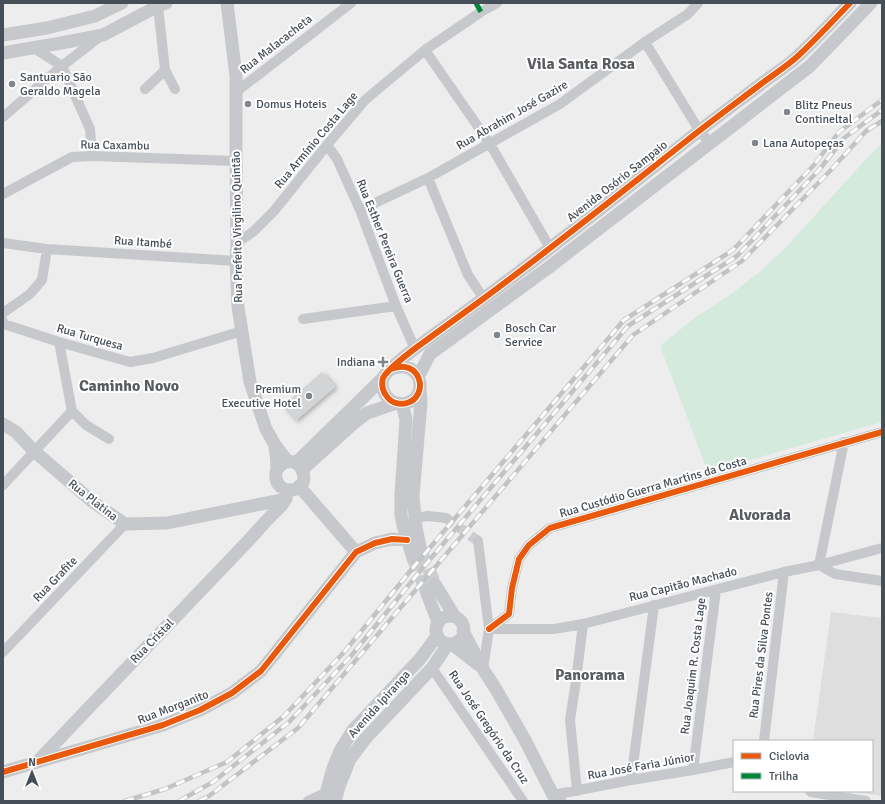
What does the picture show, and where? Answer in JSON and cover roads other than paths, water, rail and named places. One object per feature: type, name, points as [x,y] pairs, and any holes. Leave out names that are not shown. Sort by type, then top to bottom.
[{"type":"street","points":[[3,35],[48,28],[95,16],[122,3]]},
{"type":"street","name":"Rua Prefeito Virgilino Quintão","points":[[227,3],[236,76],[236,261],[238,307],[250,382],[266,429],[288,469]]},
{"type":"street","name":"Rua Malacacheta","points":[[236,92],[351,3]]},
{"type":"street","name":"Rua Armínio Costa Lage","points":[[237,243],[254,231],[274,211],[364,100],[424,50],[479,8],[497,3]]},
{"type":"street","name":"Rua Abrahim José Gazire","points":[[360,210],[428,178],[560,104],[645,42],[688,14],[698,3]]},
{"type":"street","name":"Avenida Osório Sampaio","points":[[288,469],[387,373],[415,348],[484,299],[700,130],[797,57],[850,3]]},
{"type":"street","points":[[272,502],[288,469],[367,413],[408,403],[414,400],[418,395],[419,380],[430,354],[548,268],[810,66],[871,3]]},
{"type":"street","points":[[3,117],[62,66],[103,35],[162,4],[165,70],[175,89]]},
{"type":"street","points":[[3,53],[103,35]]},
{"type":"street","points":[[645,42],[700,130],[710,143]]},
{"type":"street","points":[[34,48],[62,66],[90,128],[92,156]]},
{"type":"street","points":[[424,50],[490,144],[550,248],[553,257],[548,268]]},
{"type":"street","points":[[144,89],[165,70]]},
{"type":"street","name":"Rua Esther Pereira Guerra","points":[[327,145],[337,159],[360,210],[396,306],[415,348]]},
{"type":"street","name":"Rua Caxambu","points":[[3,194],[72,157],[92,156],[236,161]]},
{"type":"street","points":[[428,178],[468,275],[484,299]]},
{"type":"street","name":"Rua Itambé","points":[[3,243],[48,249],[236,261]]},
{"type":"street","points":[[3,313],[30,294],[42,280],[48,249]]},
{"type":"street","points":[[303,319],[396,306]]},
{"type":"street","name":"Rua Turquesa","points":[[3,321],[4,324],[59,342],[130,362],[153,358],[242,330]]},
{"type":"street","points":[[59,342],[72,411],[86,425],[109,439]]},
{"type":"street","points":[[397,366],[410,368],[415,372],[419,380],[421,403],[413,496],[417,532],[417,554],[407,540],[403,525],[401,502],[406,419],[399,404],[390,401],[386,396],[382,384],[387,373],[397,366]]},
{"type":"street","points":[[3,485],[72,411]]},
{"type":"street","name":"Rua Platina","points":[[3,424],[16,432],[34,451],[93,502],[125,524],[168,522],[272,502],[291,492]]},
{"type":"street","name":"Rua Custódio Guerra Martins da Costa","points":[[489,629],[509,614],[512,588],[519,559],[529,545],[550,528],[882,432]]},
{"type":"street","points":[[844,442],[819,565],[835,574],[882,581]]},
{"type":"street","points":[[288,469],[281,487],[291,492],[356,552]]},
{"type":"street","points":[[288,469],[304,474],[302,483],[291,492]]},
{"type":"street","name":"Rua Cristal","points":[[36,762],[249,540],[282,505],[291,492]]},
{"type":"street","name":"Rua Cristal","points":[[267,520],[272,502]]},
{"type":"street","points":[[415,518],[428,516],[446,518]]},
{"type":"street","name":"Rua Grafite","points":[[3,652],[125,524]]},
{"type":"street","name":"Rua Morganito","points":[[3,772],[163,724],[200,710],[232,694],[261,671],[356,552],[375,543],[392,538],[407,540]]},
{"type":"street","points":[[478,541],[489,629],[483,668]]},
{"type":"street","name":"Rua Capitão Machado","points":[[489,629],[554,629],[583,624],[882,548]]},
{"type":"street","name":"Rua Pires da Silva Pontes","points":[[764,740],[784,572]]},
{"type":"street","points":[[483,668],[450,644],[443,642],[437,636],[436,631],[438,622],[430,588],[454,617],[461,623],[463,631],[483,668],[557,798]]},
{"type":"street","name":"Rua Joaquim R. Costa Lage","points":[[693,770],[716,590]]},
{"type":"street","points":[[630,780],[654,605]]},
{"type":"street","points":[[438,622],[446,617],[454,617]]},
{"type":"street","points":[[577,791],[570,720],[583,624]]},
{"type":"street","points":[[450,644],[460,639],[463,631]]},
{"type":"street","name":"Avenida Ipiranga","points":[[329,798],[333,768],[340,751],[353,730],[420,659],[437,636]]},
{"type":"street","name":"Avenida Ipiranga","points":[[329,798],[340,784],[350,759],[364,739],[432,668],[450,644]]},
{"type":"street","points":[[429,648],[429,658],[432,668]]},
{"type":"street","name":"Rua José Gregório da Cruz","points":[[432,668],[524,801]]},
{"type":"street","name":"Rua José Faria Júnior","points":[[557,798],[577,791],[630,780],[733,762]]},
{"type":"street","points":[[811,792],[866,801]]},
{"type":"street","points":[[308,801],[329,798]]},
{"type":"tunnel","points":[[446,518],[478,541]]},
{"type":"tunnel","points":[[421,551],[435,584]]},
{"type":"tunnel","points":[[413,558],[426,591]]},
{"type":"railway","points":[[125,801],[165,789],[227,762],[284,716],[345,651],[416,564],[624,320],[733,250],[814,165],[839,132],[882,100]]},
{"type":"railway","points":[[179,801],[213,782],[289,722],[351,656],[421,570],[628,326],[737,256],[819,170],[844,138],[882,110]]},
{"type":"railway","points":[[199,801],[209,796],[298,728],[633,335],[742,261],[830,171],[866,131],[882,121]]},
{"type":"place","name":"Santuario São Geraldo Magela","points":[[12,84]]},
{"type":"place","name":"Domus Hoteis","points":[[248,104]]},
{"type":"place","name":"Blitz Pneus Contineltal","points":[[787,112]]},
{"type":"place","name":"Lana Autopeças","points":[[755,143]]},
{"type":"place","name":"Bosch Car Service","points":[[497,335]]},
{"type":"place","name":"Indiana","points":[[383,362]]},
{"type":"place","name":"Premium Executive Hotel","points":[[309,396]]},
{"type":"district","name":"Vila Santa Rosa","points":[[581,63]]},
{"type":"district","name":"Caminho Novo","points":[[129,385]]},
{"type":"district","name":"Alvorada","points":[[760,514]]},
{"type":"district","name":"Panorama","points":[[590,674]]}]
